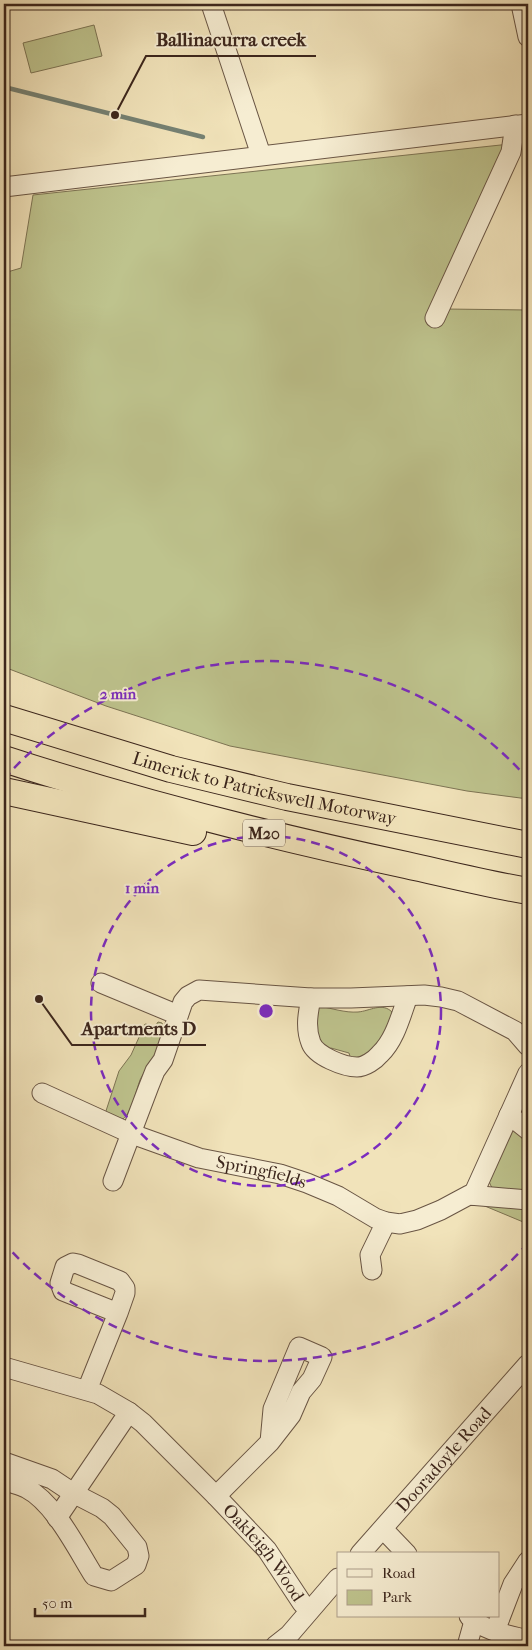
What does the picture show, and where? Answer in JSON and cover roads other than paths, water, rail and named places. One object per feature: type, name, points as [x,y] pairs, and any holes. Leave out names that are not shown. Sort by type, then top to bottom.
[{"type":"highway","name":"M20","points":[[4,699],[61,719],[287,788],[492,838]]},
{"type":"highway","name":"Limerick to Patrickswell Motorway","points":[[4,718],[58,736],[181,771],[287,797],[528,845]]},
{"type":"highway","name":"M20","points":[[4,759],[123,796],[253,831],[527,891]]},
{"type":"highway","name":"M20","points":[[4,791],[424,883],[527,891]]},
{"type":"street","points":[[211,4],[261,155]]},
{"type":"street","points":[[521,4],[528,38]]},
{"type":"street","points":[[4,187],[522,124],[435,318]]},
{"type":"street","points":[[101,983],[178,1016]]},
{"type":"street","points":[[113,1182],[152,1078],[163,1060],[178,1016],[188,996],[199,990],[311,998],[424,995],[458,1001],[514,1031],[528,1046]]},
{"type":"street","points":[[311,998],[307,1029],[310,1043],[320,1055],[356,1067],[370,1062],[379,1056],[387,1046],[408,996]]},
{"type":"street","points":[[473,1195],[528,1072]]},
{"type":"street","name":"Springfields","points":[[42,1093],[132,1134],[199,1158],[280,1174],[307,1183],[338,1196],[375,1218],[386,1222],[400,1224],[417,1220],[441,1210],[464,1197],[473,1195],[528,1200]]},
{"type":"street","points":[[509,1115],[528,1130]]},
{"type":"street","points":[[372,1270],[370,1255],[386,1222]]},
{"type":"street","points":[[87,1390],[118,1313]]},
{"type":"street","name":"Dooradoyle Road","points":[[362,1552],[528,1364]]},
{"type":"street","name":"Oakleigh Wood","points":[[4,1367],[87,1390],[129,1412],[157,1436],[267,1550],[302,1603],[309,1610]]},
{"type":"street","points":[[57,1518],[129,1412]]},
{"type":"street","name":"Oakleigh Wood","points":[[216,1496],[270,1442]]},
{"type":"street","points":[[4,1462],[52,1479],[73,1493],[102,1508],[112,1516],[138,1547],[139,1556],[136,1565],[111,1581],[94,1576],[57,1518],[43,1502],[27,1489],[4,1480]]},
{"type":"street","points":[[382,1529],[405,1552]]},
{"type":"street","points":[[500,1618],[513,1584],[528,1561]]},
{"type":"street","points":[[288,1642],[309,1610],[337,1579]]},
{"type":"street","points":[[495,1631],[500,1618]]},
{"type":"street","points":[[467,1646],[471,1619],[495,1631],[528,1640]]},
{"type":"waterway","points":[[4,87],[203,137]]},
{"type":"place","name":"Ballinacurra creek","points":[[115,115]]},
{"type":"place","name":"Apartments D","points":[[39,999]]}]
